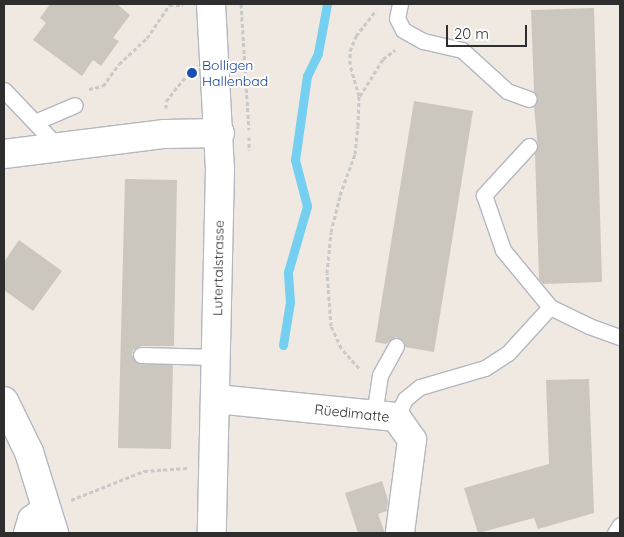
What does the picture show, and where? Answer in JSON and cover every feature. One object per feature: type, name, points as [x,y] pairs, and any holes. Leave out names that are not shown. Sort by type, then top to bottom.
[{"type":"street","name":"Lutertalstrasse","points":[[212,4],[220,133],[212,533]]},
{"type":"street","points":[[4,154],[165,134],[220,133]]},
{"type":"street","name":"Rüedimatte","points":[[216,399],[385,416],[412,440],[400,533]]},
{"type":"street","points":[[4,401],[29,452],[49,522],[32,520],[28,533]]},
{"type":"lane","points":[[400,4],[398,24],[413,37],[462,50],[507,91],[529,99]]},
{"type":"lane","points":[[4,90],[59,148]]},
{"type":"lane","points":[[35,122],[75,105]]},
{"type":"lane","points":[[529,146],[484,195],[503,250],[550,307],[590,326],[620,337]]},
{"type":"lane","points":[[385,416],[420,387],[485,368],[508,353],[550,307]]},
{"type":"lane","points":[[385,416],[380,382],[396,346]]},
{"type":"lane","points":[[141,355],[216,357]]},
{"type":"lane","points":[[615,533],[620,526]]},
{"type":"path","points":[[75,105],[90,87],[96,90],[103,86],[119,64],[147,38],[169,4],[184,5],[184,11]]},
{"type":"path","points":[[380,382],[360,369],[341,348],[330,326],[327,299],[331,232],[340,195],[355,154],[359,96],[350,64],[350,51],[356,36],[381,4]]},
{"type":"path","points":[[359,96],[383,59],[413,37]]},
{"type":"path","points":[[165,134],[166,101],[189,71]]},
{"type":"path","points":[[49,522],[144,471],[168,467],[213,468]]},
{"type":"building","points":[[50,4],[117,4],[130,15],[113,38],[119,41],[101,66],[93,60],[82,76],[33,40],[46,23],[40,18]]},
{"type":"building","points":[[594,8],[602,282],[543,284],[539,279],[535,153],[538,148],[534,107],[538,98],[534,91],[531,10]]},
{"type":"building","points":[[414,101],[473,111],[434,352],[405,347],[404,341],[396,337],[386,344],[375,342]]},
{"type":"building","points":[[125,179],[177,180],[174,346],[141,346],[133,350],[132,355],[140,364],[173,365],[171,449],[118,448]]},
{"type":"building","points":[[19,240],[62,271],[33,311],[4,290],[4,262]]},
{"type":"building","points":[[589,379],[594,513],[538,529],[534,518],[478,533],[464,488],[549,464],[546,380]]},
{"type":"building","points":[[382,481],[388,500],[387,511],[378,514],[385,533],[358,533],[345,493]]},
{"type":"waterway","points":[[283,345],[290,302],[288,272],[307,206],[295,160],[307,76],[318,53],[327,4]]},
{"type":"place","name":"Bolligen Hallenbad","points":[[192,73]]}]
